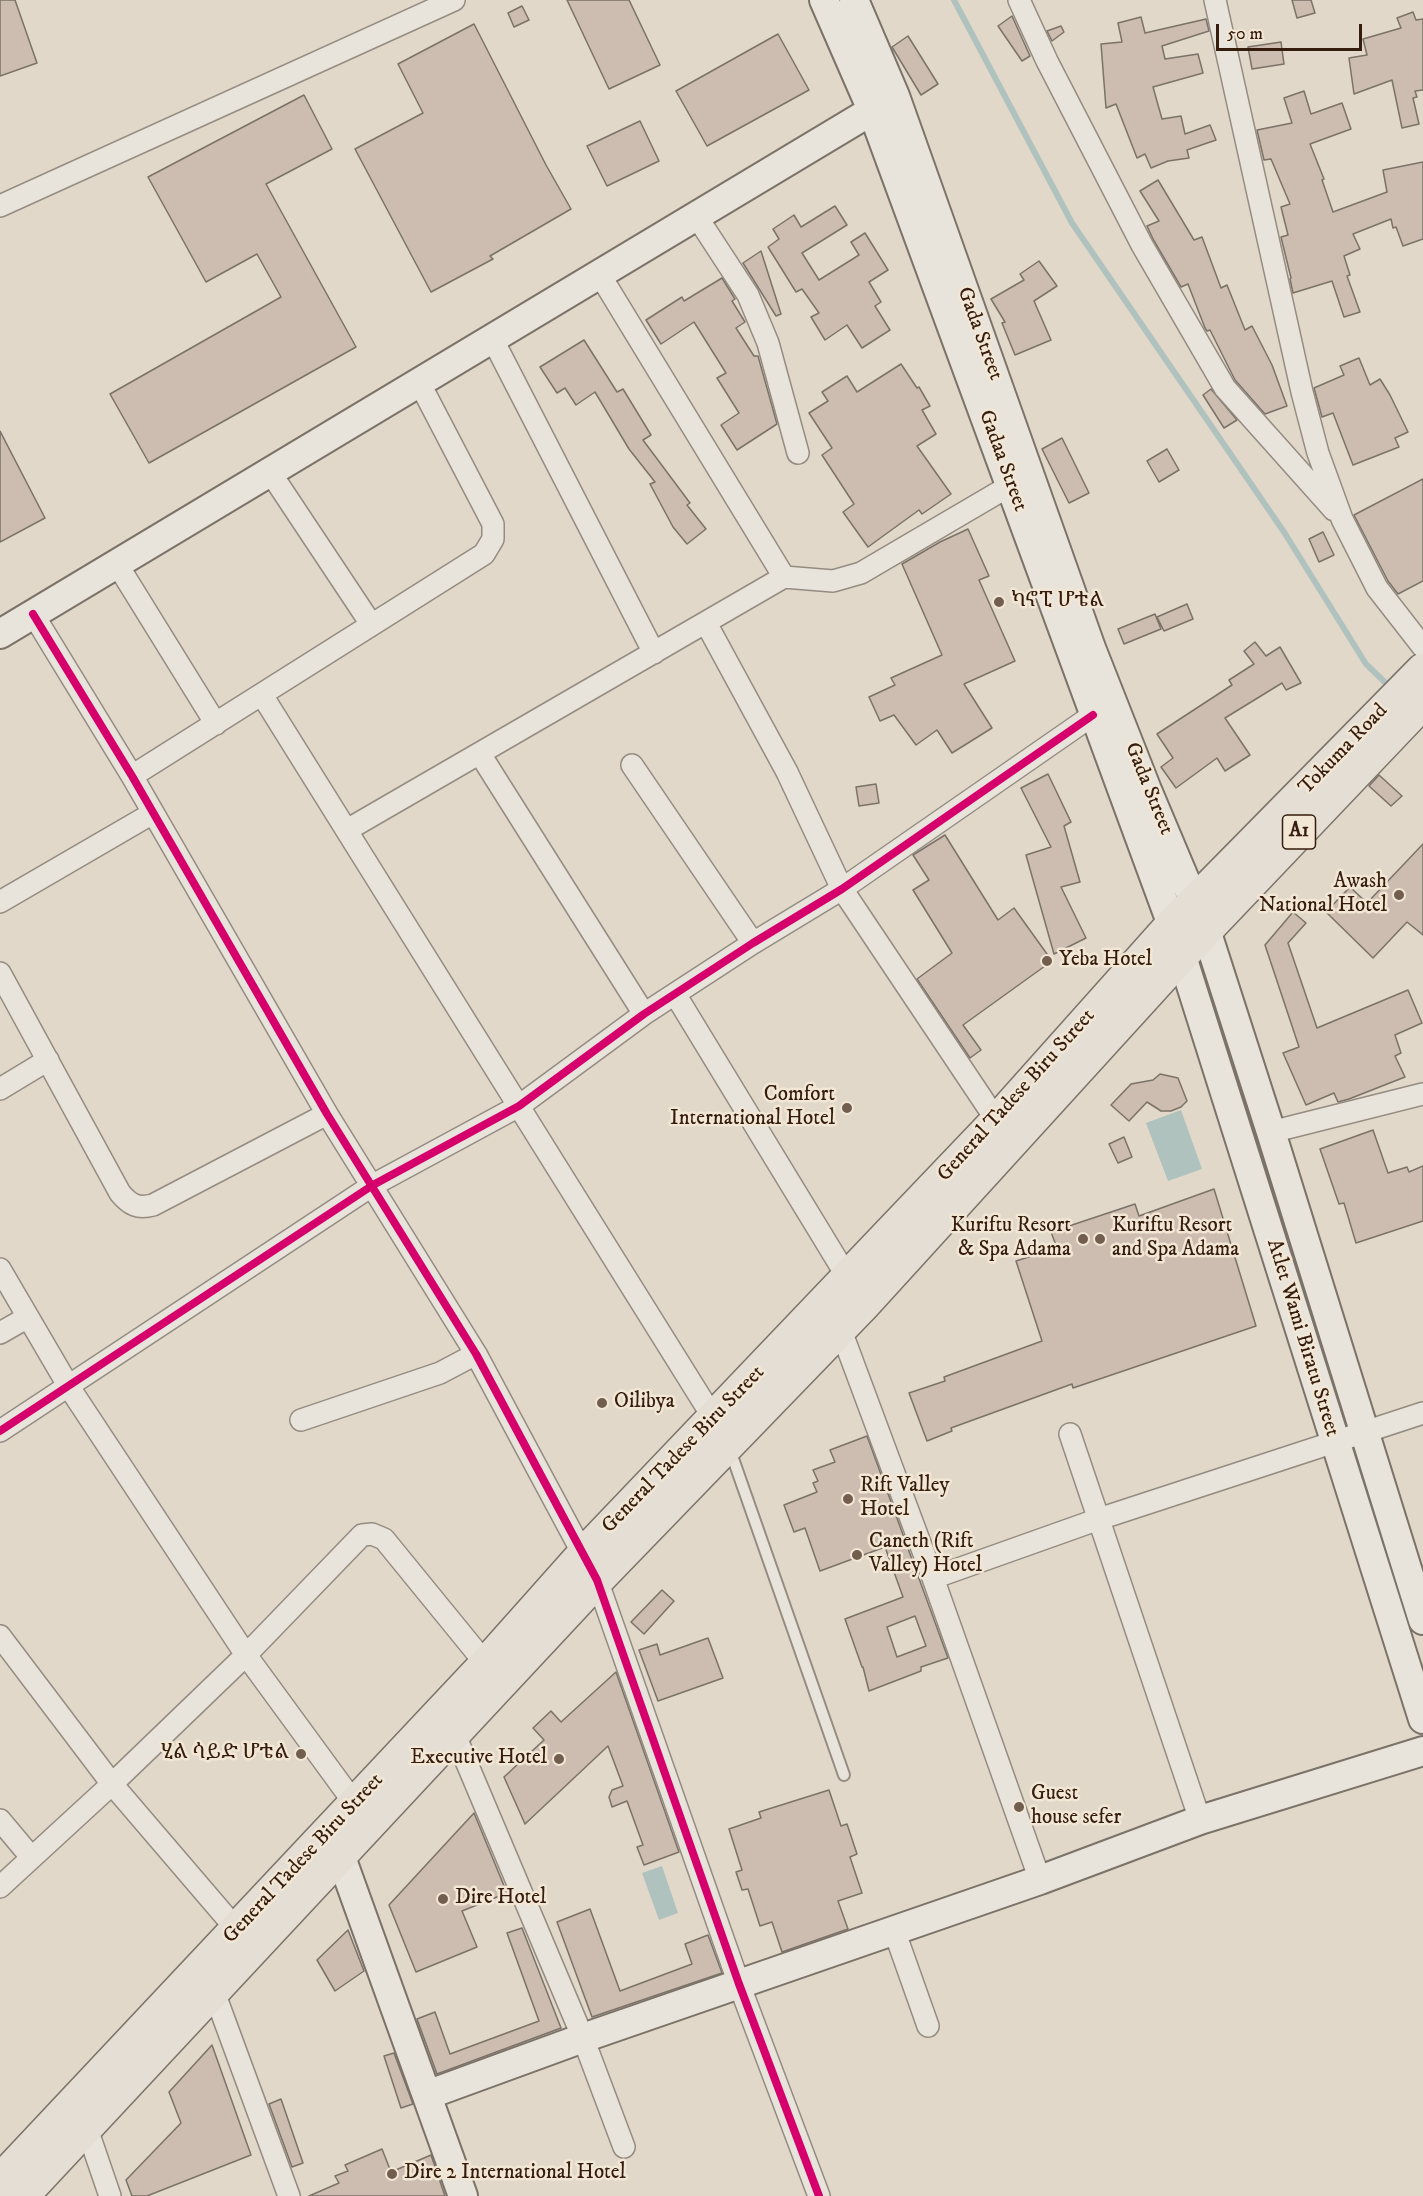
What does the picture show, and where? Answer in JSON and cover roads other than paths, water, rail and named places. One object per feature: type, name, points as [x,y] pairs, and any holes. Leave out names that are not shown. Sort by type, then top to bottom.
[{"type":"main road","name":"Gadaa Street","points":[[824,0],[884,103],[1011,485],[1177,940]]},
{"type":"main road","name":"Gada Street","points":[[854,0],[884,103],[1091,648],[1200,916]]},
{"type":"main road","points":[[0,634],[884,103]]},
{"type":"main road","name":"Tokuma Road","points":[[1200,916],[1382,728],[1422,673]]},
{"type":"main road","name":"General Tadese Biru Street","points":[[721,1431],[840,1328],[856,1291],[997,1121],[1200,916]]},
{"type":"main road","name":"Atlet Wami Biratu Street","points":[[1200,916],[1271,1132],[1423,1620]]},
{"type":"main road","name":"General Tadese Biru Street","points":[[22,2196],[214,1992],[336,1843],[355,1804],[486,1664],[590,1568],[856,1291],[1177,940]]},
{"type":"main road","name":"Atlet Wami Biratu Street","points":[[1177,940],[1423,1719]]},
{"type":"main road","name":"General Tadese Biru Street","points":[[0,2181],[237,1930],[455,1735],[590,1568]]},
{"type":"main road","points":[[427,2095],[583,2038],[1040,1880],[1200,1820],[1423,1751]]},
{"type":"main road","points":[[336,1843],[463,2196]]},
{"type":"street","points":[[0,206],[454,0]]},
{"type":"street","points":[[1019,0],[1047,62],[1142,245],[1226,388],[1342,519]]},
{"type":"street","points":[[1215,0],[1317,453],[1342,519],[1422,673]]},
{"type":"street","points":[[697,217],[748,295],[768,343],[798,453]]},
{"type":"street","points":[[600,275],[784,578]]},
{"type":"street","points":[[492,338],[654,653]]},
{"type":"street","points":[[132,776],[484,554],[493,539],[493,524],[419,382]]},
{"type":"street","points":[[270,472],[370,624]]},
{"type":"street","points":[[347,830],[784,578],[833,581],[861,573],[1011,485]]},
{"type":"street","points":[[117,564],[216,724]]},
{"type":"street","points":[[33,614],[132,776],[327,1114],[476,1354],[590,1568],[739,1984],[819,2196]]},
{"type":"street","points":[[706,623],[787,772],[842,889],[997,1121]]},
{"type":"street","points":[[262,695],[721,1431]]},
{"type":"street","points":[[0,1431],[373,1185],[519,1106],[644,1014],[753,943],[842,889],[1093,715]]},
{"type":"street","points":[[480,754],[644,1014]]},
{"type":"street","points":[[632,765],[753,943]]},
{"type":"street","points":[[0,902],[153,813]]},
{"type":"street","points":[[0,973],[120,1193],[129,1204],[143,1208],[153,1205],[327,1114]]},
{"type":"street","points":[[675,994],[856,1291]]},
{"type":"street","points":[[0,1089],[48,1060]]},
{"type":"street","points":[[1271,1132],[1423,1094]]},
{"type":"street","points":[[0,1269],[69,1387],[246,1655],[355,1804]]},
{"type":"street","points":[[0,1333],[28,1317]]},
{"type":"street","points":[[840,1328],[933,1578],[1040,1880]]},
{"type":"street","points":[[301,1420],[440,1373],[476,1354]]},
{"type":"street","points":[[933,1578],[1099,1519],[1423,1413]]},
{"type":"street","points":[[1070,1434],[1200,1820]]},
{"type":"street","points":[[0,1887],[112,1784],[246,1655],[362,1535],[372,1534],[384,1539],[486,1664]]},
{"type":"street","points":[[4,1650],[112,1784],[237,1930]]},
{"type":"street","points":[[455,1735],[583,2038],[624,2147]]},
{"type":"street","points":[[0,1820],[31,1857]]},
{"type":"street","points":[[894,1930],[928,2026]]},
{"type":"street","points":[[214,1992],[289,2196]]},
{"type":"street","points":[[86,2126],[110,2196]]},
{"type":"lane","points":[[721,1431],[844,1775]]},
{"type":"waterway","points":[[954,0],[1072,223],[1284,532],[1366,664],[1392,689]]},
{"type":"place","name":"ካኖፒ ሆቴል","points":[[999,602]]},
{"type":"place","name":"Awash National Hotel","points":[[1399,895]]},
{"type":"place","name":"Yeba Hotel","points":[[1047,961]]},
{"type":"place","name":"Comfort International Hotel","points":[[847,1108]]},
{"type":"place","name":"Kuriftu Resort & Spa Adama","points":[[1083,1239]]},
{"type":"place","name":"Kuriftu Resort and Spa Adama","points":[[1100,1239]]},
{"type":"place","name":"Oilibya","points":[[602,1403]]},
{"type":"place","name":"Rift Valley Hotel","points":[[848,1499]]},
{"type":"place","name":"Caneth (Rift Valley) Hotel","points":[[857,1555]]},
{"type":"place","name":"ሂል ሳይድ ሆቴል","points":[[301,1754]]},
{"type":"place","name":"Executive Hotel","points":[[559,1759]]},
{"type":"place","name":"Guest house sefer","points":[[1019,1807]]},
{"type":"place","name":"Dire Hotel","points":[[443,1899]]},
{"type":"place","name":"Dire 2 International Hotel","points":[[392,2174]]}]
